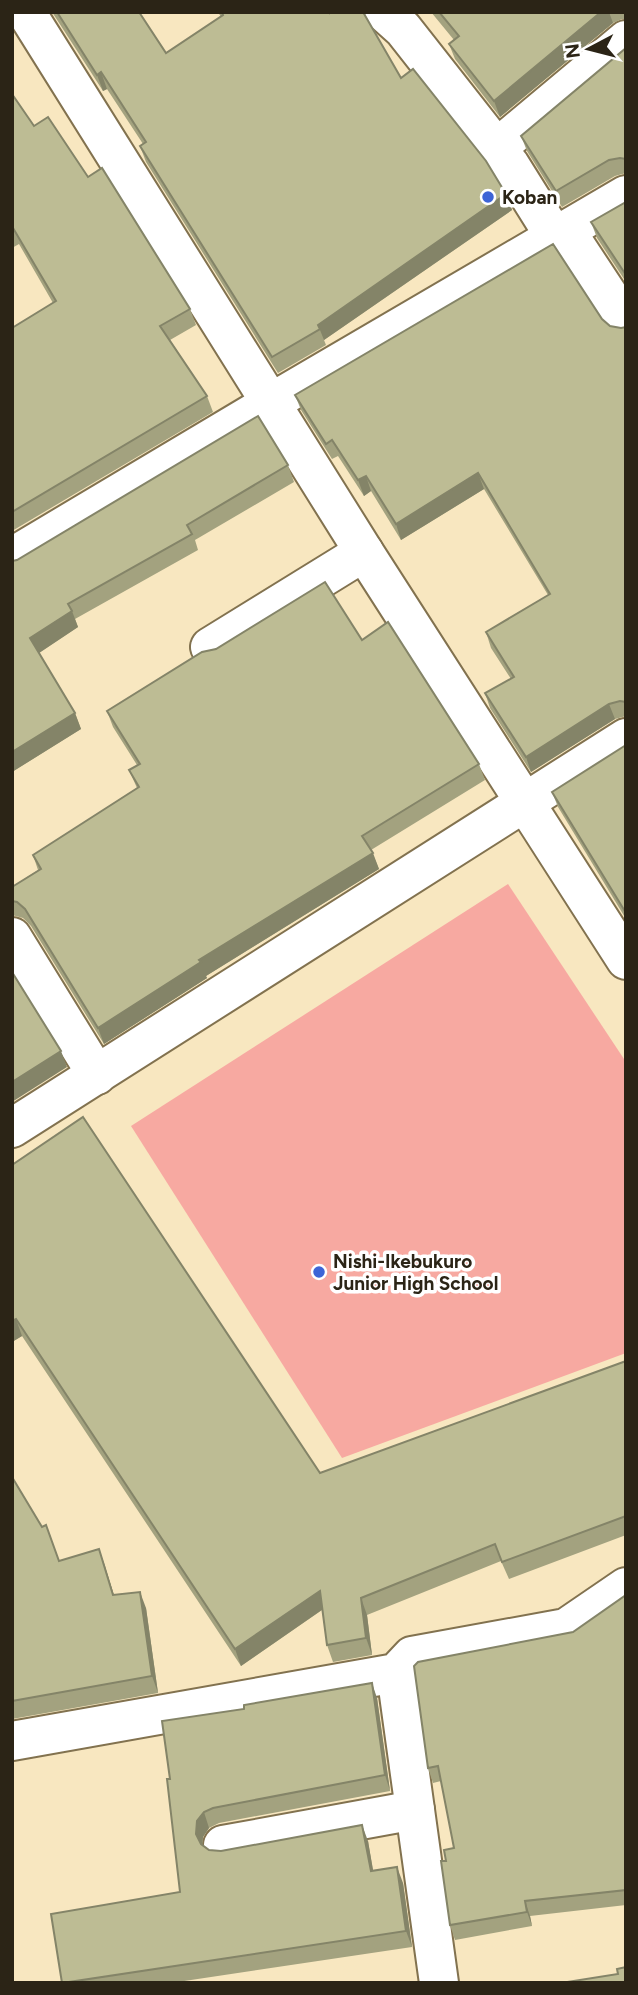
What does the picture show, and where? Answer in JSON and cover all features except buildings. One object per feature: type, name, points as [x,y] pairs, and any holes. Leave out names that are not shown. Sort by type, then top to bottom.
[{"type":"street","points":[[26,12],[365,552],[626,960]]},
{"type":"street","points":[[384,12],[403,29],[497,148],[626,322]]},
{"type":"street","points":[[497,148],[626,40]]},
{"type":"street","points":[[12,557],[626,195]]},
{"type":"street","points":[[210,647],[365,552]]},
{"type":"street","points":[[12,1128],[626,738]]},
{"type":"street","points":[[12,937],[97,1075]]},
{"type":"street","points":[[12,1741],[396,1672],[412,1656],[566,1628],[626,1587]]},
{"type":"street","points":[[396,1672],[439,1983]]},
{"type":"street","points":[[223,1844],[415,1810]]},
{"type":"shaded area","points":[[508,884],[626,1062],[626,1353],[342,1458],[131,1126]]},
{"type":"place","name":"Koban","points":[[488,197]]},
{"type":"place","name":"Nishi-Ikebukuro Junior High School","points":[[319,1272]]}]
